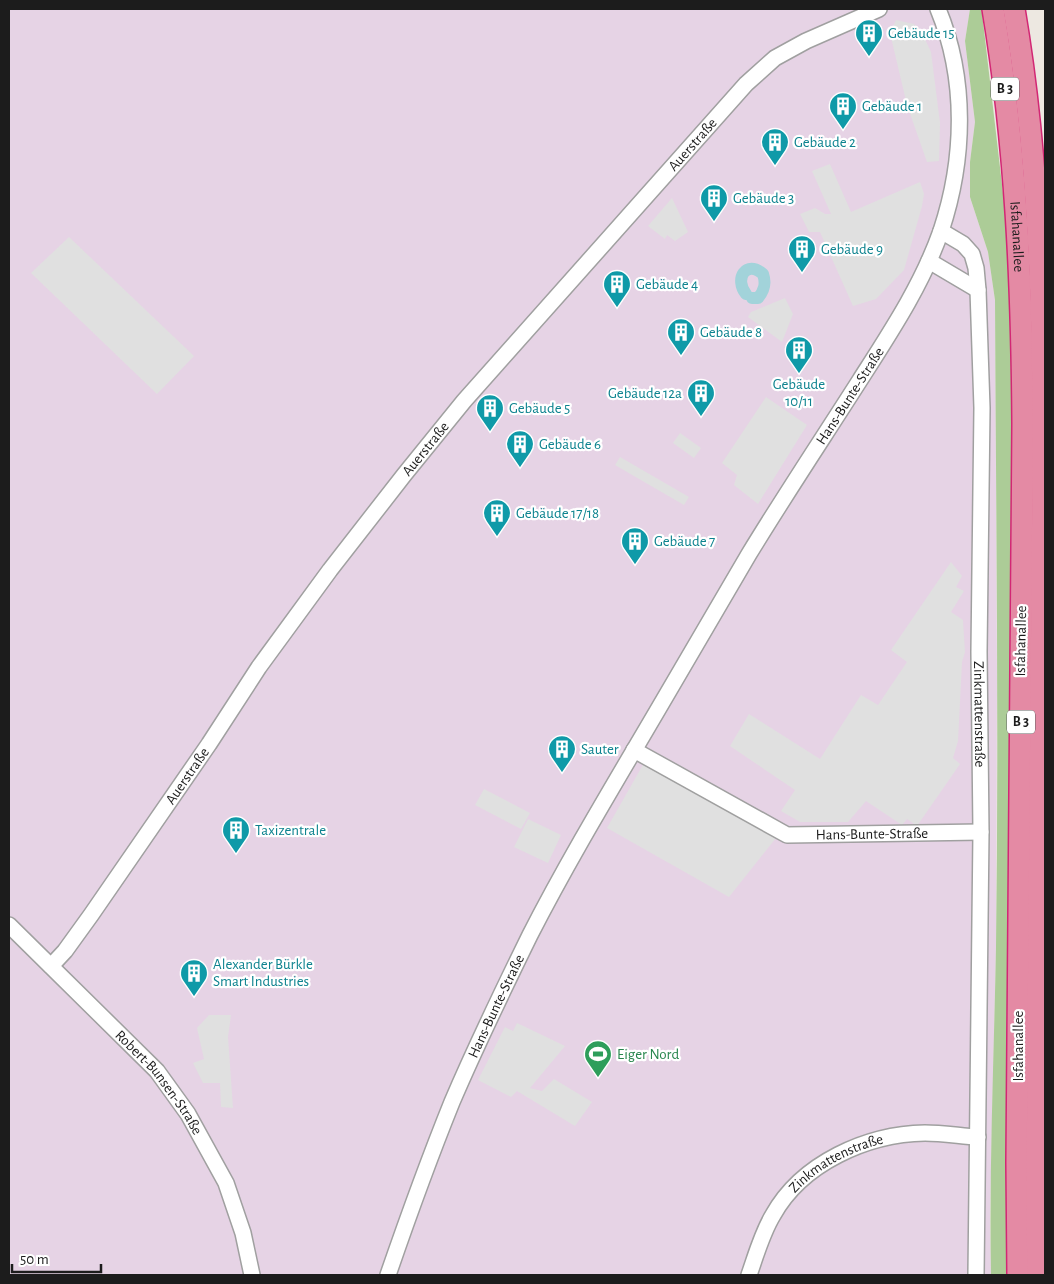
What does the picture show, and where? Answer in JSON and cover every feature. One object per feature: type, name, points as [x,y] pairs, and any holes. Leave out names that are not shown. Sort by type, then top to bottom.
[{"type":"highway","name":"Isfahanallee","points":[[993,9],[1008,111],[1014,170],[1022,339],[1023,424],[1017,1154],[1018,1275]]},
{"type":"highway","name":"Isfahanallee","points":[[1014,9],[1026,83],[1033,154],[1038,235],[1044,421],[1039,808],[1038,1275]]},
{"type":"street","name":"Auerstraße","points":[[51,966],[65,951],[91,915],[209,744],[259,667],[324,577],[464,401],[746,84],[775,58],[806,40],[878,9]]},
{"type":"street","name":"Hans-Bunte-Straße","points":[[388,1275],[452,1102],[517,962],[548,901],[634,750],[763,532],[891,330],[929,261],[941,231],[952,193],[961,129],[954,65],[948,37],[938,9]]},
{"type":"street","name":"Zinkmattenstraße","points":[[941,231],[963,244],[972,254],[976,268],[982,408],[979,652],[981,832],[976,1275]]},
{"type":"street","points":[[929,261],[978,290]]},
{"type":"street","name":"Hans-Bunte-Straße","points":[[634,750],[787,835],[981,832]]},
{"type":"street","name":"Robert-Bunsen-Straße","points":[[9,925],[157,1071],[188,1114],[226,1184],[243,1233],[252,1275]]},
{"type":"street","name":"Zinkmattenstraße","points":[[749,1275],[773,1214],[787,1195],[825,1162],[863,1144],[882,1138],[926,1133],[978,1137]]},
{"type":"shaded area","points":[[9,9],[970,9],[965,41],[975,122],[970,162],[970,197],[988,252],[995,300],[996,947],[990,1219],[991,1275],[9,1275]]},
{"type":"shaded area","points":[[896,20],[914,24],[922,33],[931,52],[940,123],[939,161],[927,162],[907,105],[890,33]]},
{"type":"shaded area","points":[[830,164],[851,212],[920,182],[924,194],[904,270],[876,299],[853,306],[820,232],[809,232],[800,214],[815,208],[825,214],[831,214],[812,171]]},
{"type":"shaded area","points":[[672,198],[688,232],[675,241],[667,235],[665,239],[648,226]]},
{"type":"shaded area","points":[[69,237],[194,356],[157,394],[31,273]]},
{"type":"shaded area","points":[[785,298],[793,314],[782,342],[748,317],[751,312]]},
{"type":"shaded area","points":[[766,397],[807,425],[758,504],[734,485],[737,475],[722,463]]},
{"type":"shaded area","points":[[680,433],[701,448],[694,458],[673,443]]},
{"type":"shaded area","points":[[620,457],[689,497],[684,505],[615,465]]},
{"type":"shaded area","points":[[951,562],[962,576],[956,587],[964,591],[951,612],[963,620],[965,652],[962,662],[958,741],[953,758],[960,764],[917,826],[907,819],[902,825],[866,801],[848,822],[800,822],[781,811],[795,790],[730,746],[749,714],[820,759],[861,695],[878,705],[907,662],[891,650]]},
{"type":"shaded area","points":[[644,763],[776,838],[729,897],[607,828]]},
{"type":"shaded area","points":[[484,789],[530,813],[521,829],[475,805]]},
{"type":"shaded area","points":[[528,819],[561,835],[548,863],[514,847]]},
{"type":"shaded area","points":[[209,1015],[231,1015],[228,1037],[233,1108],[221,1107],[220,1083],[203,1083],[193,1063],[204,1059],[197,1028]]},
{"type":"shaded area","points":[[517,1023],[565,1046],[530,1088],[542,1091],[554,1079],[592,1102],[575,1126],[517,1091],[511,1097],[478,1080],[505,1027],[513,1031]]},
{"type":"green space","points":[[970,9],[981,9],[982,13],[1006,219],[1012,319],[1010,1275],[991,1275],[991,1152],[996,947],[997,786],[995,300],[988,252],[970,197],[970,162],[975,122],[965,41]]},
{"type":"waterway","points":[[746,294],[741,282],[742,277],[747,270],[757,270],[763,274],[764,286],[758,298],[752,298]]},
{"type":"place","name":"Gebäude 15","points":[[869,57]]},
{"type":"place","name":"Gebäude 1","points":[[843,130]]},
{"type":"place","name":"Gebäude 2","points":[[775,166]]},
{"type":"place","name":"Gebäude 3","points":[[714,222]]},
{"type":"place","name":"Gebäude 9","points":[[802,273]]},
{"type":"place","name":"Gebäude 4","points":[[617,308]]},
{"type":"place","name":"Gebäude 8","points":[[681,356]]},
{"type":"place","name":"Gebäude 10/11","points":[[799,374]]},
{"type":"place","name":"Gebäude 12a","points":[[701,417]]},
{"type":"place","name":"Gebäude 5","points":[[490,432]]},
{"type":"place","name":"Gebäude 6","points":[[520,468]]},
{"type":"place","name":"Gebäude 17/18","points":[[497,537]]},
{"type":"place","name":"Gebäude 7","points":[[635,565]]},
{"type":"place","name":"Sauter","points":[[562,773]]},
{"type":"place","name":"Taxizentrale","points":[[236,854]]},
{"type":"place","name":"Alexander Bürkle Smart Industries","points":[[194,997]]},
{"type":"place","name":"Eiger Nord","points":[[598,1078]]}]
